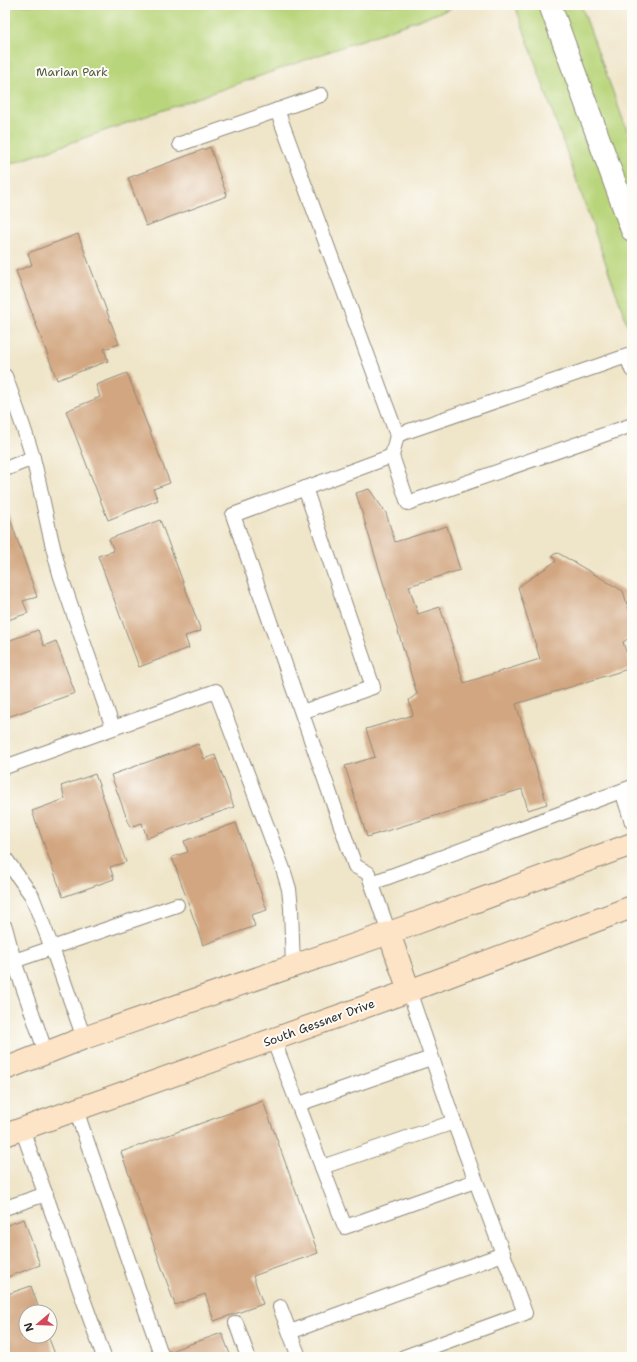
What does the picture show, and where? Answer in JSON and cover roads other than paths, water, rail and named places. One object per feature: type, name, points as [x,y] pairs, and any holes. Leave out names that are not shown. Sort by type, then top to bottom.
[{"type":"main road","points":[[5,1068],[84,1038],[389,934],[632,844]]},
{"type":"main road","name":"South Gessner Drive","points":[[14,1132],[409,991],[632,907]]},
{"type":"main road","points":[[389,934],[409,991]]},
{"type":"street","points":[[550,5],[632,230]]},
{"type":"lane","points":[[180,144],[321,95]]},
{"type":"lane","points":[[277,110],[397,435],[392,456],[408,503],[632,425]]},
{"type":"lane","points":[[397,435],[627,356],[632,370]]},
{"type":"lane","points":[[5,376],[33,458],[54,556],[113,728]]},
{"type":"lane","points":[[389,934],[368,873],[355,866],[233,515],[392,456]]},
{"type":"lane","points":[[5,469],[33,458]]},
{"type":"lane","points":[[302,712],[373,687],[305,488]]},
{"type":"lane","points":[[5,767],[216,691],[283,869],[289,889],[293,967]]},
{"type":"lane","points":[[372,883],[627,789],[632,822]]},
{"type":"lane","points":[[5,858],[32,896],[84,1038]]},
{"type":"lane","points":[[14,961],[177,905]]},
{"type":"lane","points":[[5,927],[14,961],[46,1053]]},
{"type":"lane","points":[[404,1357],[525,1313],[430,1058],[409,991]]},
{"type":"lane","points":[[273,1039],[345,1226],[475,1181]]},
{"type":"lane","points":[[299,1104],[430,1058]]},
{"type":"lane","points":[[76,1110],[162,1357]]},
{"type":"lane","points":[[322,1167],[454,1122]]},
{"type":"lane","points":[[14,1132],[46,1194],[104,1357]]},
{"type":"lane","points":[[5,1208],[46,1194]]},
{"type":"lane","points":[[290,1332],[503,1254]]},
{"type":"lane","points":[[280,1308],[299,1357]]},
{"type":"lane","points":[[236,1324],[248,1357]]},
{"type":"park label","name":"Marian Park","points":[[72,72]]}]
